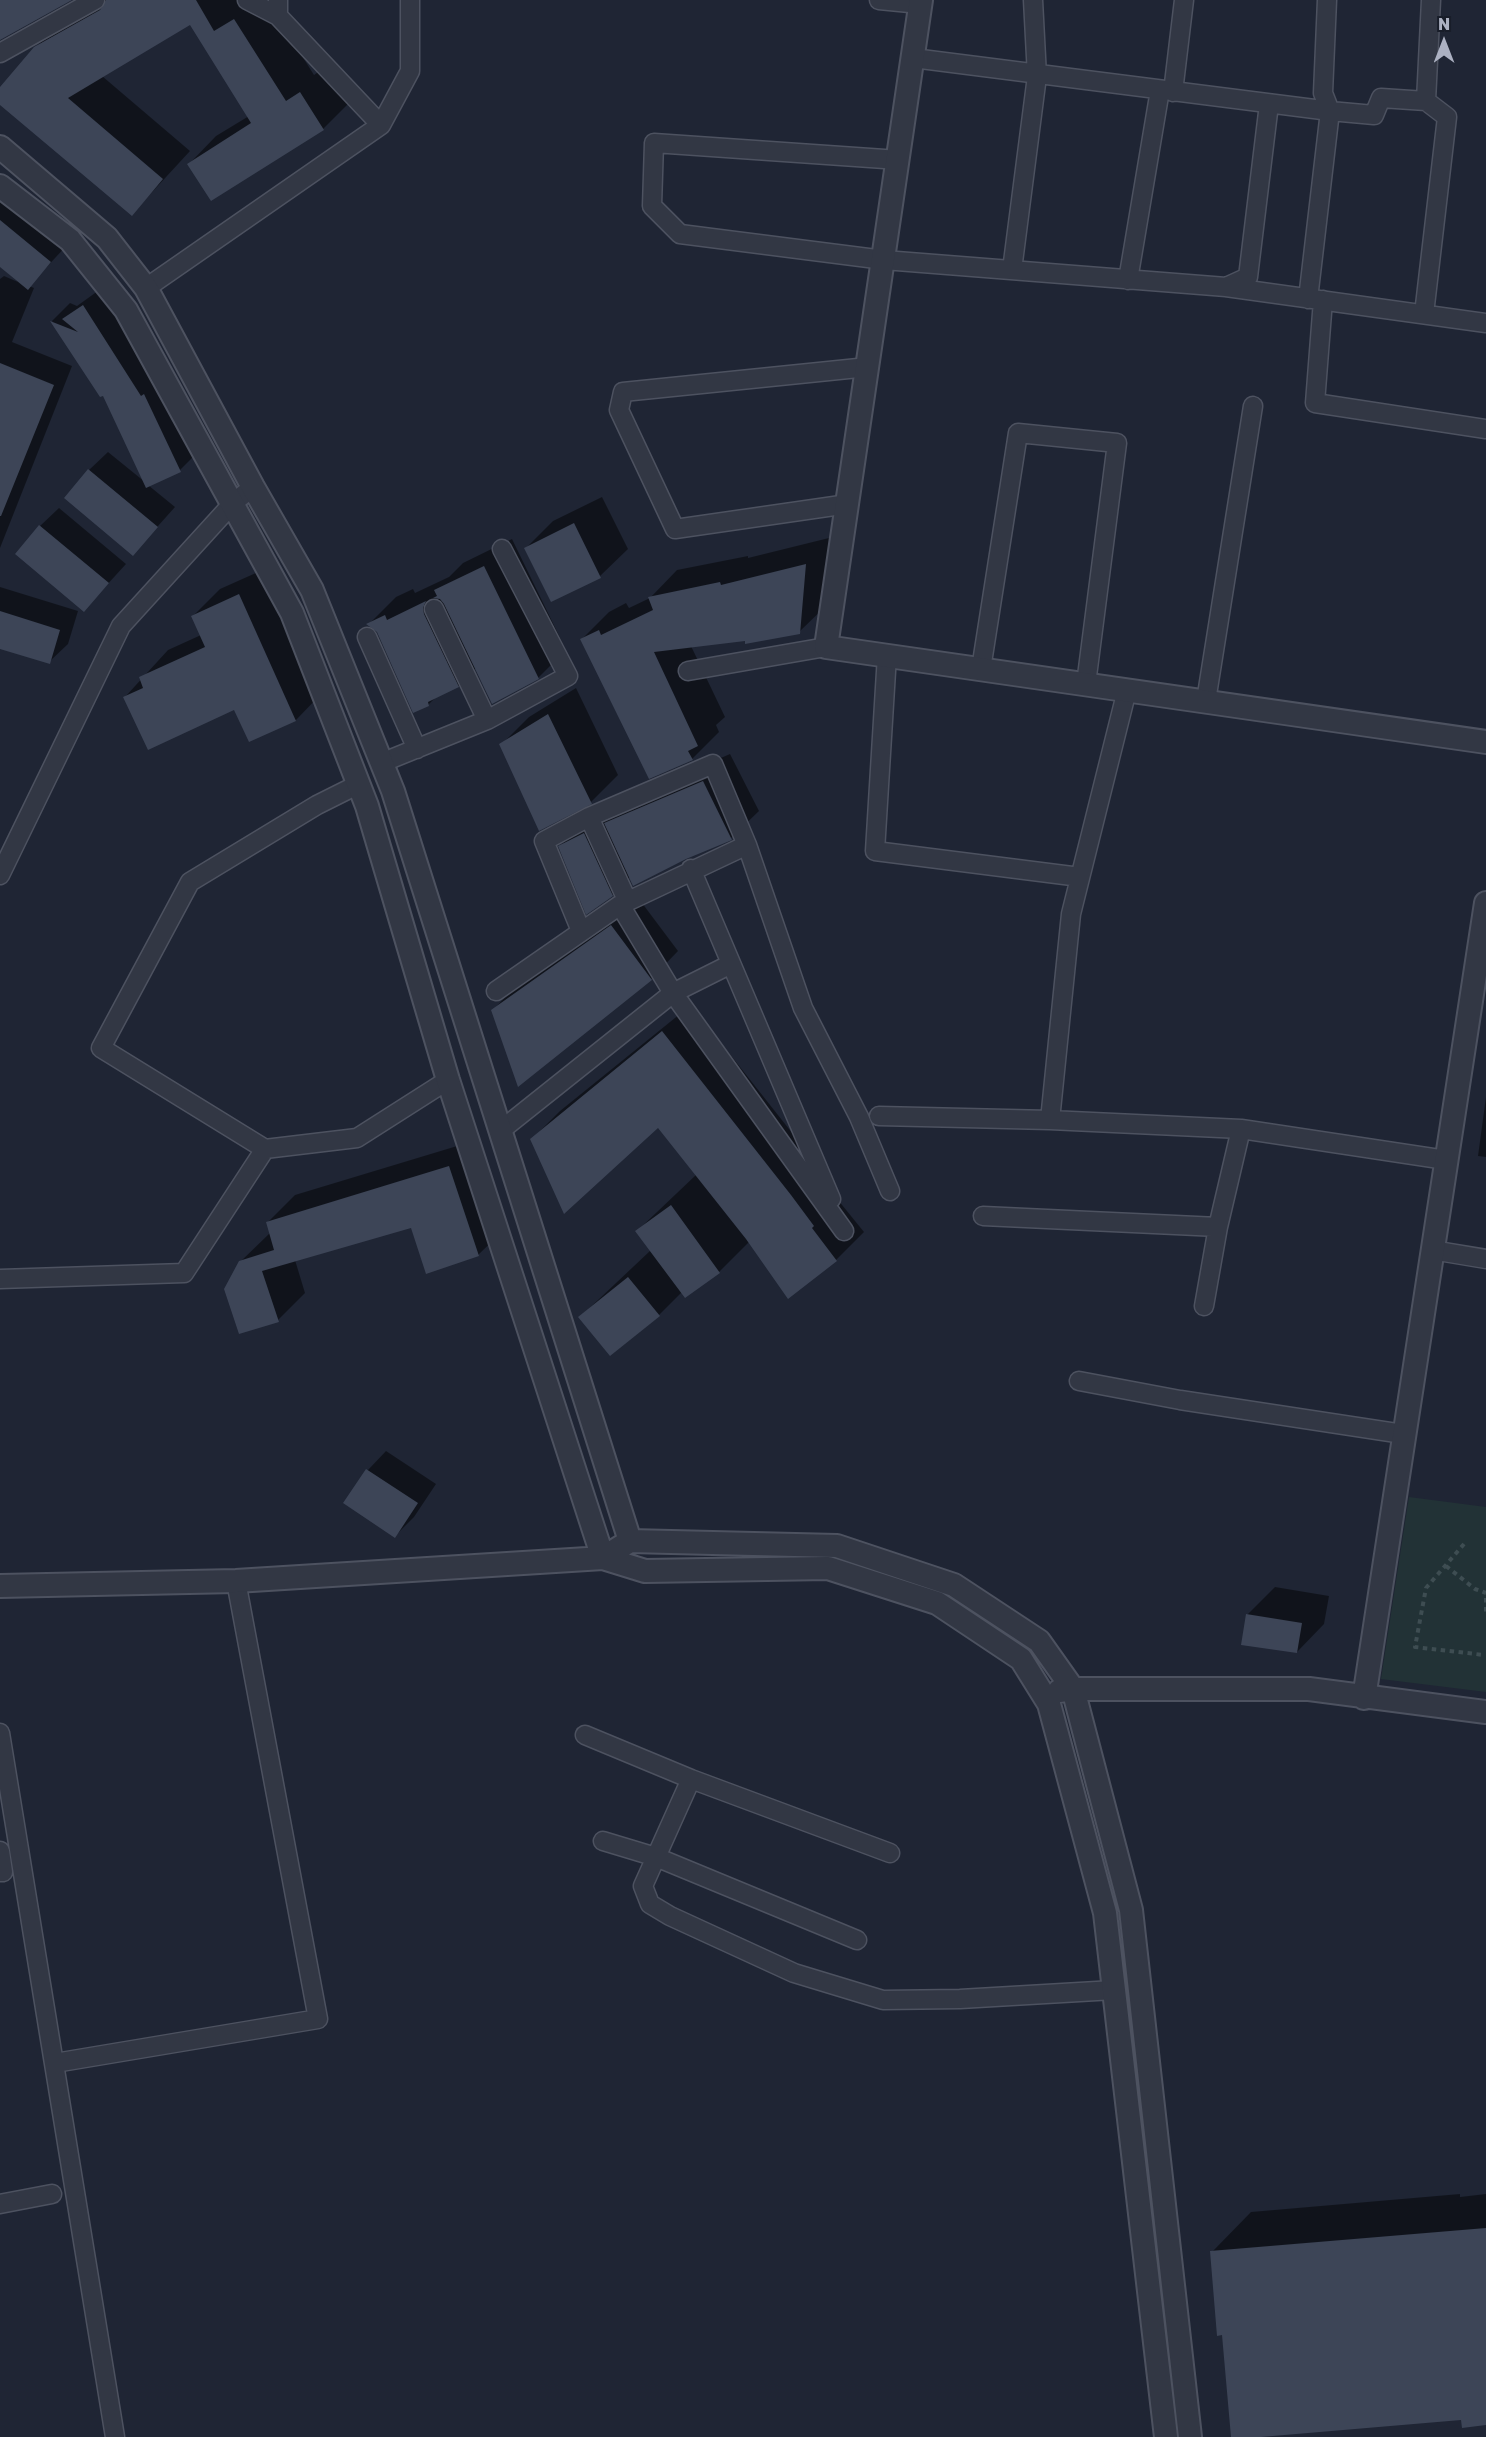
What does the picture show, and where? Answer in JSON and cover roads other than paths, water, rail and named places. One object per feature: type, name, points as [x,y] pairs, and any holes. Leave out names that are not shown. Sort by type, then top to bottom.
[{"type":"street","points":[[0,53],[95,0]]},
{"type":"street","points":[[247,0],[278,8],[381,125]]},
{"type":"street","points":[[146,288],[381,125],[410,71],[410,0]]},
{"type":"street","points":[[826,646],[920,2],[879,0]]},
{"type":"street","points":[[1012,270],[1037,76],[1033,0]]},
{"type":"street","points":[[1128,280],[1184,0]]},
{"type":"street","points":[[1327,0],[1323,93],[1330,111],[1316,300],[1315,403],[1486,429]]},
{"type":"street","points":[[1425,101],[1431,0]]},
{"type":"street","points":[[913,58],[1037,76],[1374,115],[1381,98],[1425,101],[1448,117],[1424,314]]},
{"type":"street","points":[[1226,287],[1248,277],[1269,104]]},
{"type":"street","points":[[898,160],[654,143],[652,206],[680,234],[884,260],[1226,287],[1486,323]]},
{"type":"street","points":[[0,147],[107,238],[146,288],[253,487],[312,590],[381,763],[630,1541]]},
{"type":"street","points":[[0,186],[70,240],[126,310],[292,613],[358,784],[448,1080],[603,1558]]},
{"type":"street","points":[[848,504],[675,529],[619,410],[623,392],[868,367]]},
{"type":"street","points":[[1206,701],[1253,406]]},
{"type":"street","points":[[981,669],[1018,433],[1117,443],[1086,684]]},
{"type":"street","points":[[2,862],[121,626],[233,503],[253,487]]},
{"type":"street","points":[[381,763],[487,720],[568,676],[502,549]]},
{"type":"street","points":[[434,609],[487,720]]},
{"type":"street","points":[[367,637],[417,749]]},
{"type":"street","points":[[688,671],[826,646],[1486,742]]},
{"type":"street","points":[[887,655],[875,851],[1080,877]]},
{"type":"street","points":[[1050,1120],[1071,914],[1127,690]]},
{"type":"street","points":[[581,932],[544,841],[590,817],[713,764],[747,844],[803,1008],[859,1117],[890,1191]]},
{"type":"street","points":[[358,784],[317,805],[190,882],[101,1048],[265,1149],[357,1138],[448,1080]]},
{"type":"street","points":[[590,817],[623,903],[673,993],[844,1231],[691,869]]},
{"type":"street","points":[[496,991],[623,903],[747,844]]},
{"type":"street","points":[[1364,1698],[1446,1160],[1478,1010],[1486,903]]},
{"type":"street","points":[[500,1131],[673,993],[731,964]]},
{"type":"street","points":[[879,1116],[1050,1120],[1241,1129],[1446,1160]]},
{"type":"street","points":[[1204,1306],[1218,1227],[1241,1129]]},
{"type":"street","points":[[0,1279],[184,1273],[265,1149]]},
{"type":"street","points":[[983,1216],[1218,1227]]},
{"type":"street","points":[[1432,1250],[1486,1259]]},
{"type":"street","points":[[1079,1381],[1180,1400],[1403,1434]]},
{"type":"street","points":[[603,1558],[630,1541],[837,1546],[954,1585],[1039,1641],[1073,1689],[1131,1910],[1190,2437]]},
{"type":"street","points":[[0,1586],[236,1581],[603,1558],[645,1571],[828,1568],[937,1603],[1021,1659],[1049,1704],[1105,1912],[1166,2437]]},
{"type":"street","points":[[55,2063],[318,2019],[236,1581]]},
{"type":"street","points":[[1043,1694],[1073,1689],[1309,1689],[1364,1698],[1486,1712]]},
{"type":"street","points":[[0,1733],[115,2437]]},
{"type":"street","points":[[585,1735],[691,1779],[890,1853]]},
{"type":"street","points":[[691,1779],[644,1886],[650,1904],[670,1916],[794,1973],[883,2000],[1114,1990]]},
{"type":"street","points":[[603,1841],[656,1857],[857,1940]]},
{"type":"street","points":[[0,1851],[3,1872],[0,1872]]},
{"type":"street","points":[[0,2204],[52,2194]]}]
